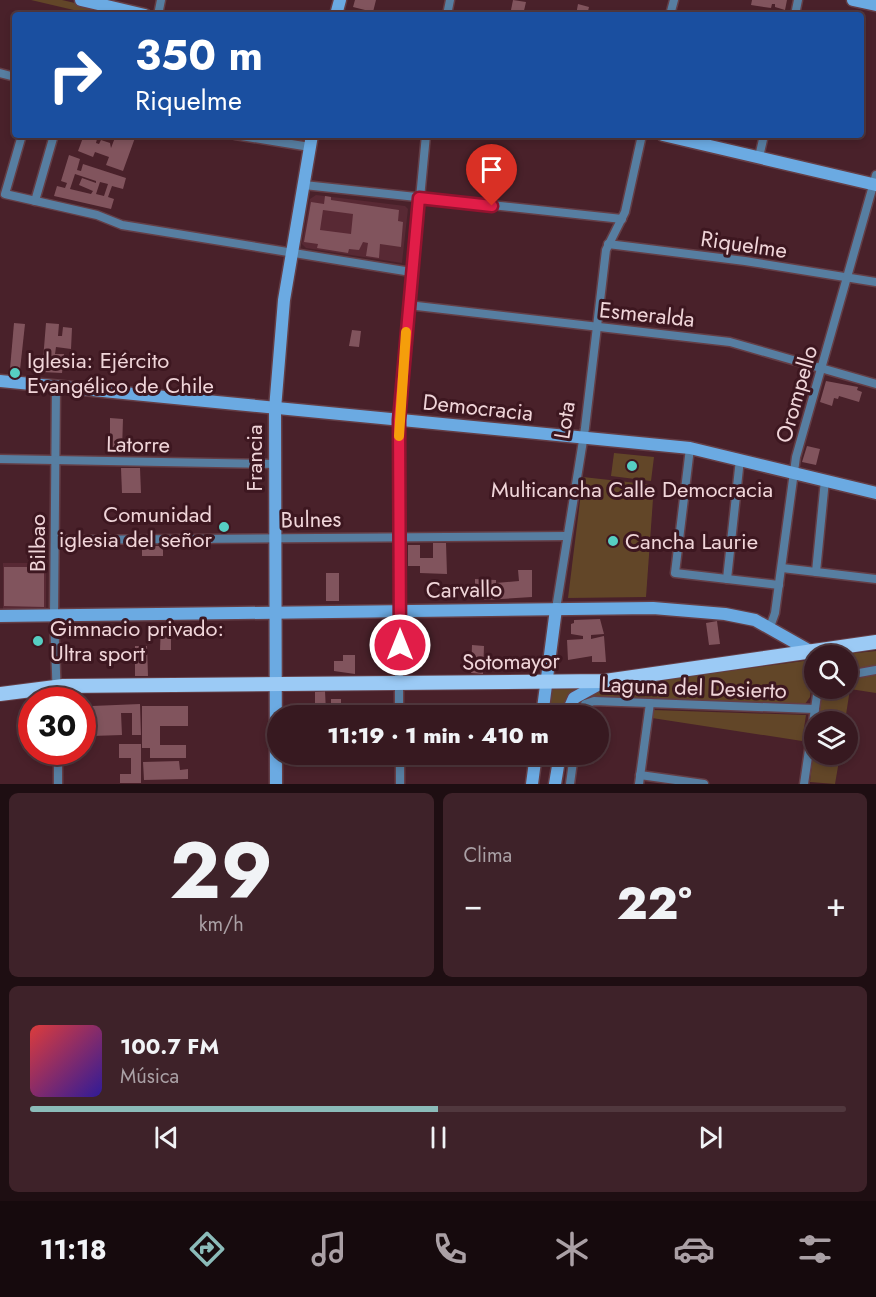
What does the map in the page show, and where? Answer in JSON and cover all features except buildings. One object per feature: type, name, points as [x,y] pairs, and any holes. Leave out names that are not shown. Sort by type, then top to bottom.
[{"type":"main road","name":"Sotomayor","points":[[858,645],[876,642]]},
{"type":"main road","name":"Sotomayor","points":[[96,691],[275,683],[605,681],[804,654]]},
{"type":"main road","name":"Sotomayor","points":[[0,694],[18,694]]},
{"type":"street","points":[[81,0],[132,12]]},
{"type":"street","points":[[853,0],[876,5]]},
{"type":"street","points":[[21,138],[4,194],[100,216],[122,225],[411,272]]},
{"type":"street","points":[[35,201],[53,138]]},
{"type":"street","points":[[273,138],[311,141]]},
{"type":"street","points":[[399,705],[399,420],[411,272],[426,138]]},
{"type":"street","name":"Lota","points":[[543,705],[583,439],[608,244],[622,219],[641,138]]},
{"type":"street","points":[[676,138],[875,181]]},
{"type":"street","points":[[759,157],[763,138]]},
{"type":"street","name":"Francia","points":[[275,705],[274,409],[280,333],[291,253],[311,141]]},
{"type":"street","name":"Orompello","points":[[770,627],[774,618],[782,568],[793,472],[875,181]]},
{"type":"street","points":[[304,185],[622,219]]},
{"type":"street","name":"Riquelme","points":[[608,244],[876,282]]},
{"type":"street","name":"Esmeralda","points":[[408,305],[730,342],[876,384]]},
{"type":"street","name":"Democracia","points":[[0,381],[690,448],[876,493]]},
{"type":"street","name":"Bilbao","points":[[56,387],[54,616],[57,687]]},
{"type":"street","points":[[690,448],[675,573],[779,585]]},
{"type":"street","name":"Latorre","points":[[0,459],[275,464]]},
{"type":"street","points":[[727,579],[740,459]]},
{"type":"street","points":[[816,572],[825,480]]},
{"type":"street","name":"Bulnes","points":[[55,540],[567,536]]},
{"type":"street","points":[[782,568],[876,579]]},
{"type":"street","name":"Carvallo","points":[[0,616],[675,609],[737,616],[770,627],[805,645]]},
{"type":"street","points":[[858,673],[876,670]]},
{"type":"street","points":[[571,705],[574,698],[605,681]]},
{"type":"street","points":[[804,784],[816,699]]},
{"type":"street","name":"Laguna del Desierto","points":[[585,705],[591,701],[815,709]]},
{"type":"street","points":[[650,703],[640,780],[704,784]]},
{"type":"street","points":[[58,765],[58,784]]},
{"type":"street","name":"Francia","points":[[276,765],[276,784]]},
{"type":"street","points":[[399,765],[400,784]]},
{"type":"street","points":[[532,784],[535,765]]},
{"type":"street","points":[[555,784],[558,765]]},
{"type":"street","points":[[570,784],[573,765]]},
{"type":"shaded area","points":[[31,0],[62,0],[114,12],[82,12]]},
{"type":"shaded area","points":[[316,195],[405,206],[408,209],[402,263],[306,248],[302,244],[310,199]]},
{"type":"shaded area","name":"Multicancha Calle Democracia","points":[[614,453],[654,457],[651,481],[611,476]]},
{"type":"shaded area","name":"Cancha Laurie","points":[[583,477],[654,485],[646,597],[568,598]]},
{"type":"shaded area","points":[[3,563],[46,563],[46,610],[3,610]]},
{"type":"shaded area","points":[[876,651],[876,665],[858,668],[858,653]]},
{"type":"shaded area","points":[[804,661],[804,699],[809,699],[805,704],[588,699],[575,705],[601,688]]},
{"type":"shaded area","points":[[876,673],[876,693],[858,690],[858,675]]},
{"type":"shaded area","points":[[581,687],[568,698],[565,705],[548,705],[551,688]]},
{"type":"shaded area","points":[[821,699],[848,699],[847,711],[820,711]]},
{"type":"shaded area","points":[[653,710],[804,715],[804,728],[802,741],[652,718]]},
{"type":"shaded area","points":[[812,765],[838,765],[835,784],[810,782]]},
{"type":"slow traffic","points":[[399,436],[406,332]]},
{"type":"place","name":"Iglesia: Ejército Evangélico de Chile","points":[[15,373]]},
{"type":"place","name":"Multicancha Calle Democracia","points":[[632,466]]},
{"type":"place","name":"Comunidad iglesia del señor","points":[[224,527]]},
{"type":"place","name":"Cancha Laurie","points":[[613,541]]},
{"type":"place","name":"Gimnacio privado: Ultra sport","points":[[38,641]]},
{"type":"route","points":[[400,645],[399,420],[419,198],[492,206]]}]
